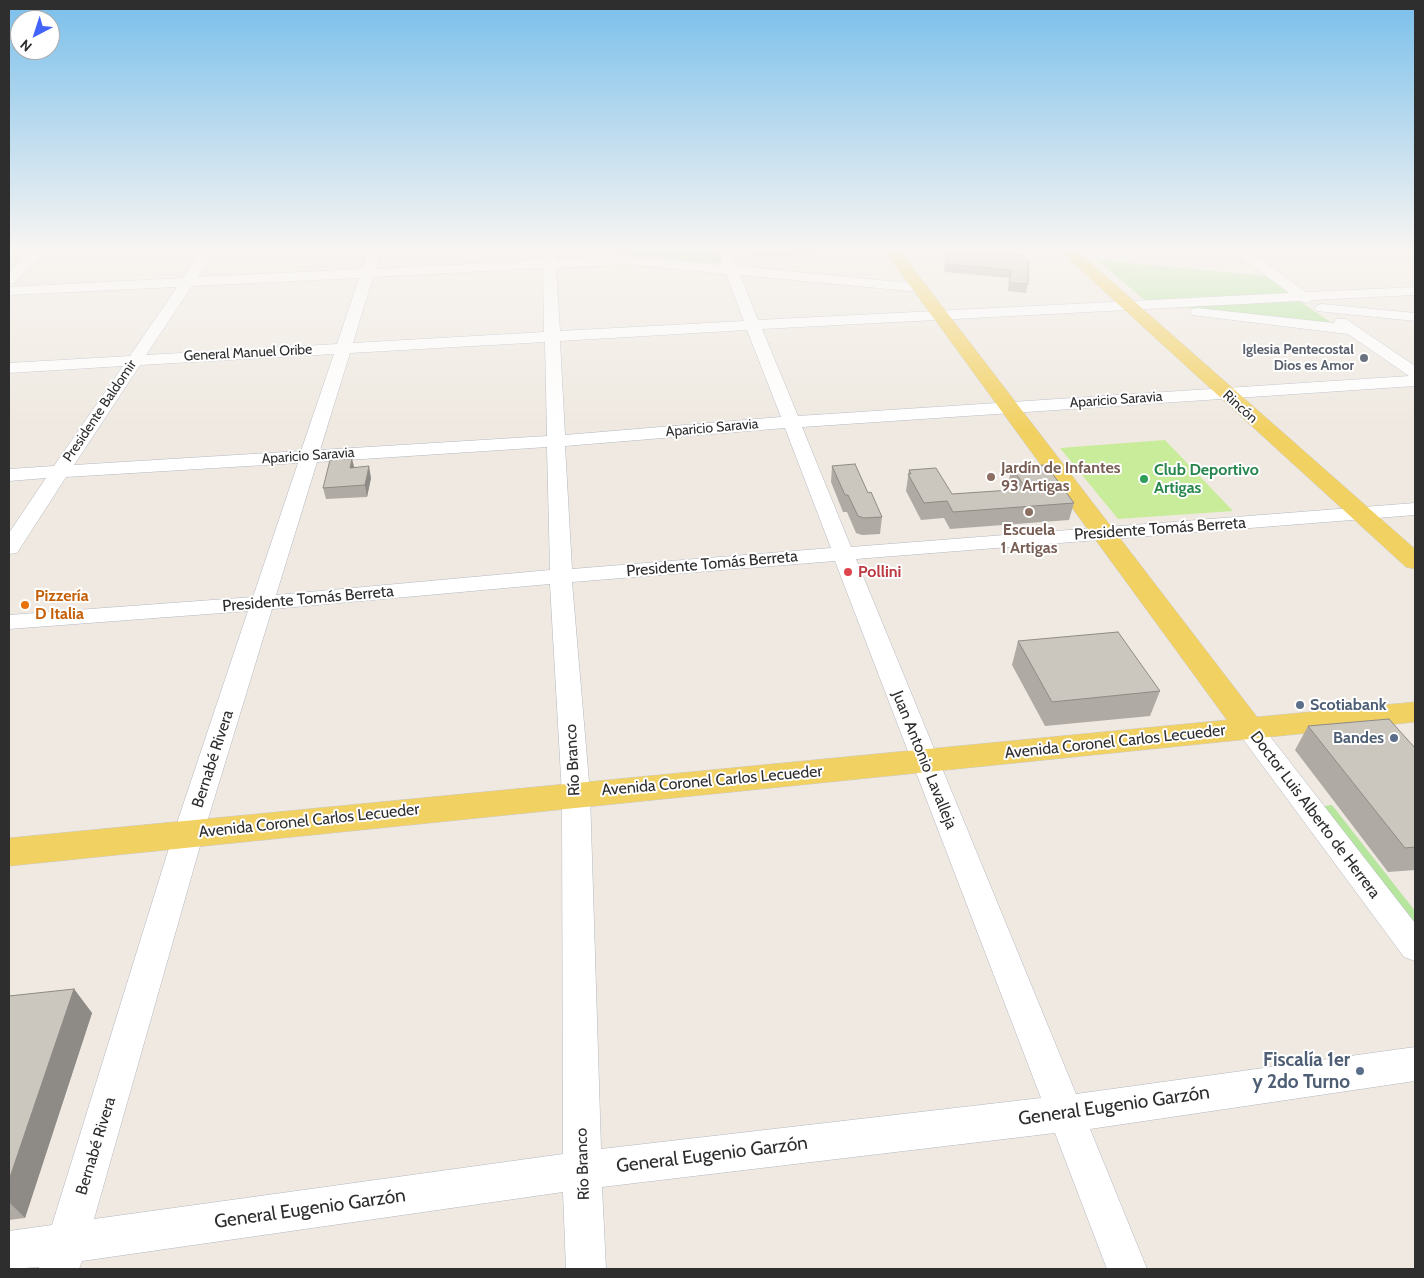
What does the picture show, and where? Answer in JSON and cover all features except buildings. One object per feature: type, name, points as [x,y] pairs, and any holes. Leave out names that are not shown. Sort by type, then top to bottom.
[{"type":"main road","name":"Doctor Luis Alberto de Herrera","points":[[936,310],[1105,533],[1248,728]]},
{"type":"main road","name":"Rincón","points":[[1134,310],[1225,394],[1415,562]]},
{"type":"main road","name":"Avenida Coronel Carlos Lecueder","points":[[9,852],[189,832],[1415,712]]},
{"type":"street","name":"Presidente Baldomir","points":[[9,548],[168,310]]},
{"type":"street","name":"Bernabé Rivera","points":[[63,1256],[189,832],[356,310]]},
{"type":"street","name":"Río Branco","points":[[551,310],[561,576],[576,794],[582,1170],[586,1269]]},
{"type":"street","name":"Juan Antonio Lavalleja","points":[[746,310],[1127,1269]]},
{"type":"street","name":"General Manuel Oribe","points":[[9,368],[1021,310]]},
{"type":"street","points":[[1177,310],[1354,330]]},
{"type":"street","points":[[1323,310],[1415,373]]},
{"type":"street","points":[[1337,310],[1415,317]]},
{"type":"street","name":"Aparicio Saravia","points":[[9,475],[557,441],[790,422],[1415,381]]},
{"type":"street","name":"Presidente Tomás Berreta","points":[[9,622],[262,603],[842,553],[1415,510]]},
{"type":"street","name":"Doctor Luis Alberto de Herrera","points":[[1248,728],[1415,947]]},
{"type":"street","name":"General Eugenio Garzón","points":[[9,1251],[63,1256],[582,1170],[1064,1114],[1415,1064]]},
{"type":"green space","points":[[1204,310],[1312,310],[1332,323],[1327,324]]},
{"type":"green space","name":"Club Deportivo Artigas","points":[[1165,440],[1233,511],[1118,519],[1060,448]]},
{"type":"green space","points":[[1332,805],[1415,911],[1415,926],[1406,922],[1318,807]]},
{"type":"place","name":"Iglesia Pentecostal Dios es Amor","points":[[1364,358]]},
{"type":"place","name":"Jardín de Infantes 93 Artigas","points":[[991,477]]},
{"type":"place","name":"Club Deportivo Artigas","points":[[1144,479]]},
{"type":"place","name":"Escuela 1 Artigas","points":[[1029,512]]},
{"type":"place","name":"Pollini","points":[[848,572]]},
{"type":"place","name":"Pizzería D Italia","points":[[25,605]]},
{"type":"place","name":"Scotiabank","points":[[1300,705]]},
{"type":"place","name":"Bandes","points":[[1394,738]]},
{"type":"place","name":"Fiscalía 1er y 2do Turno","points":[[1360,1071]]}]
